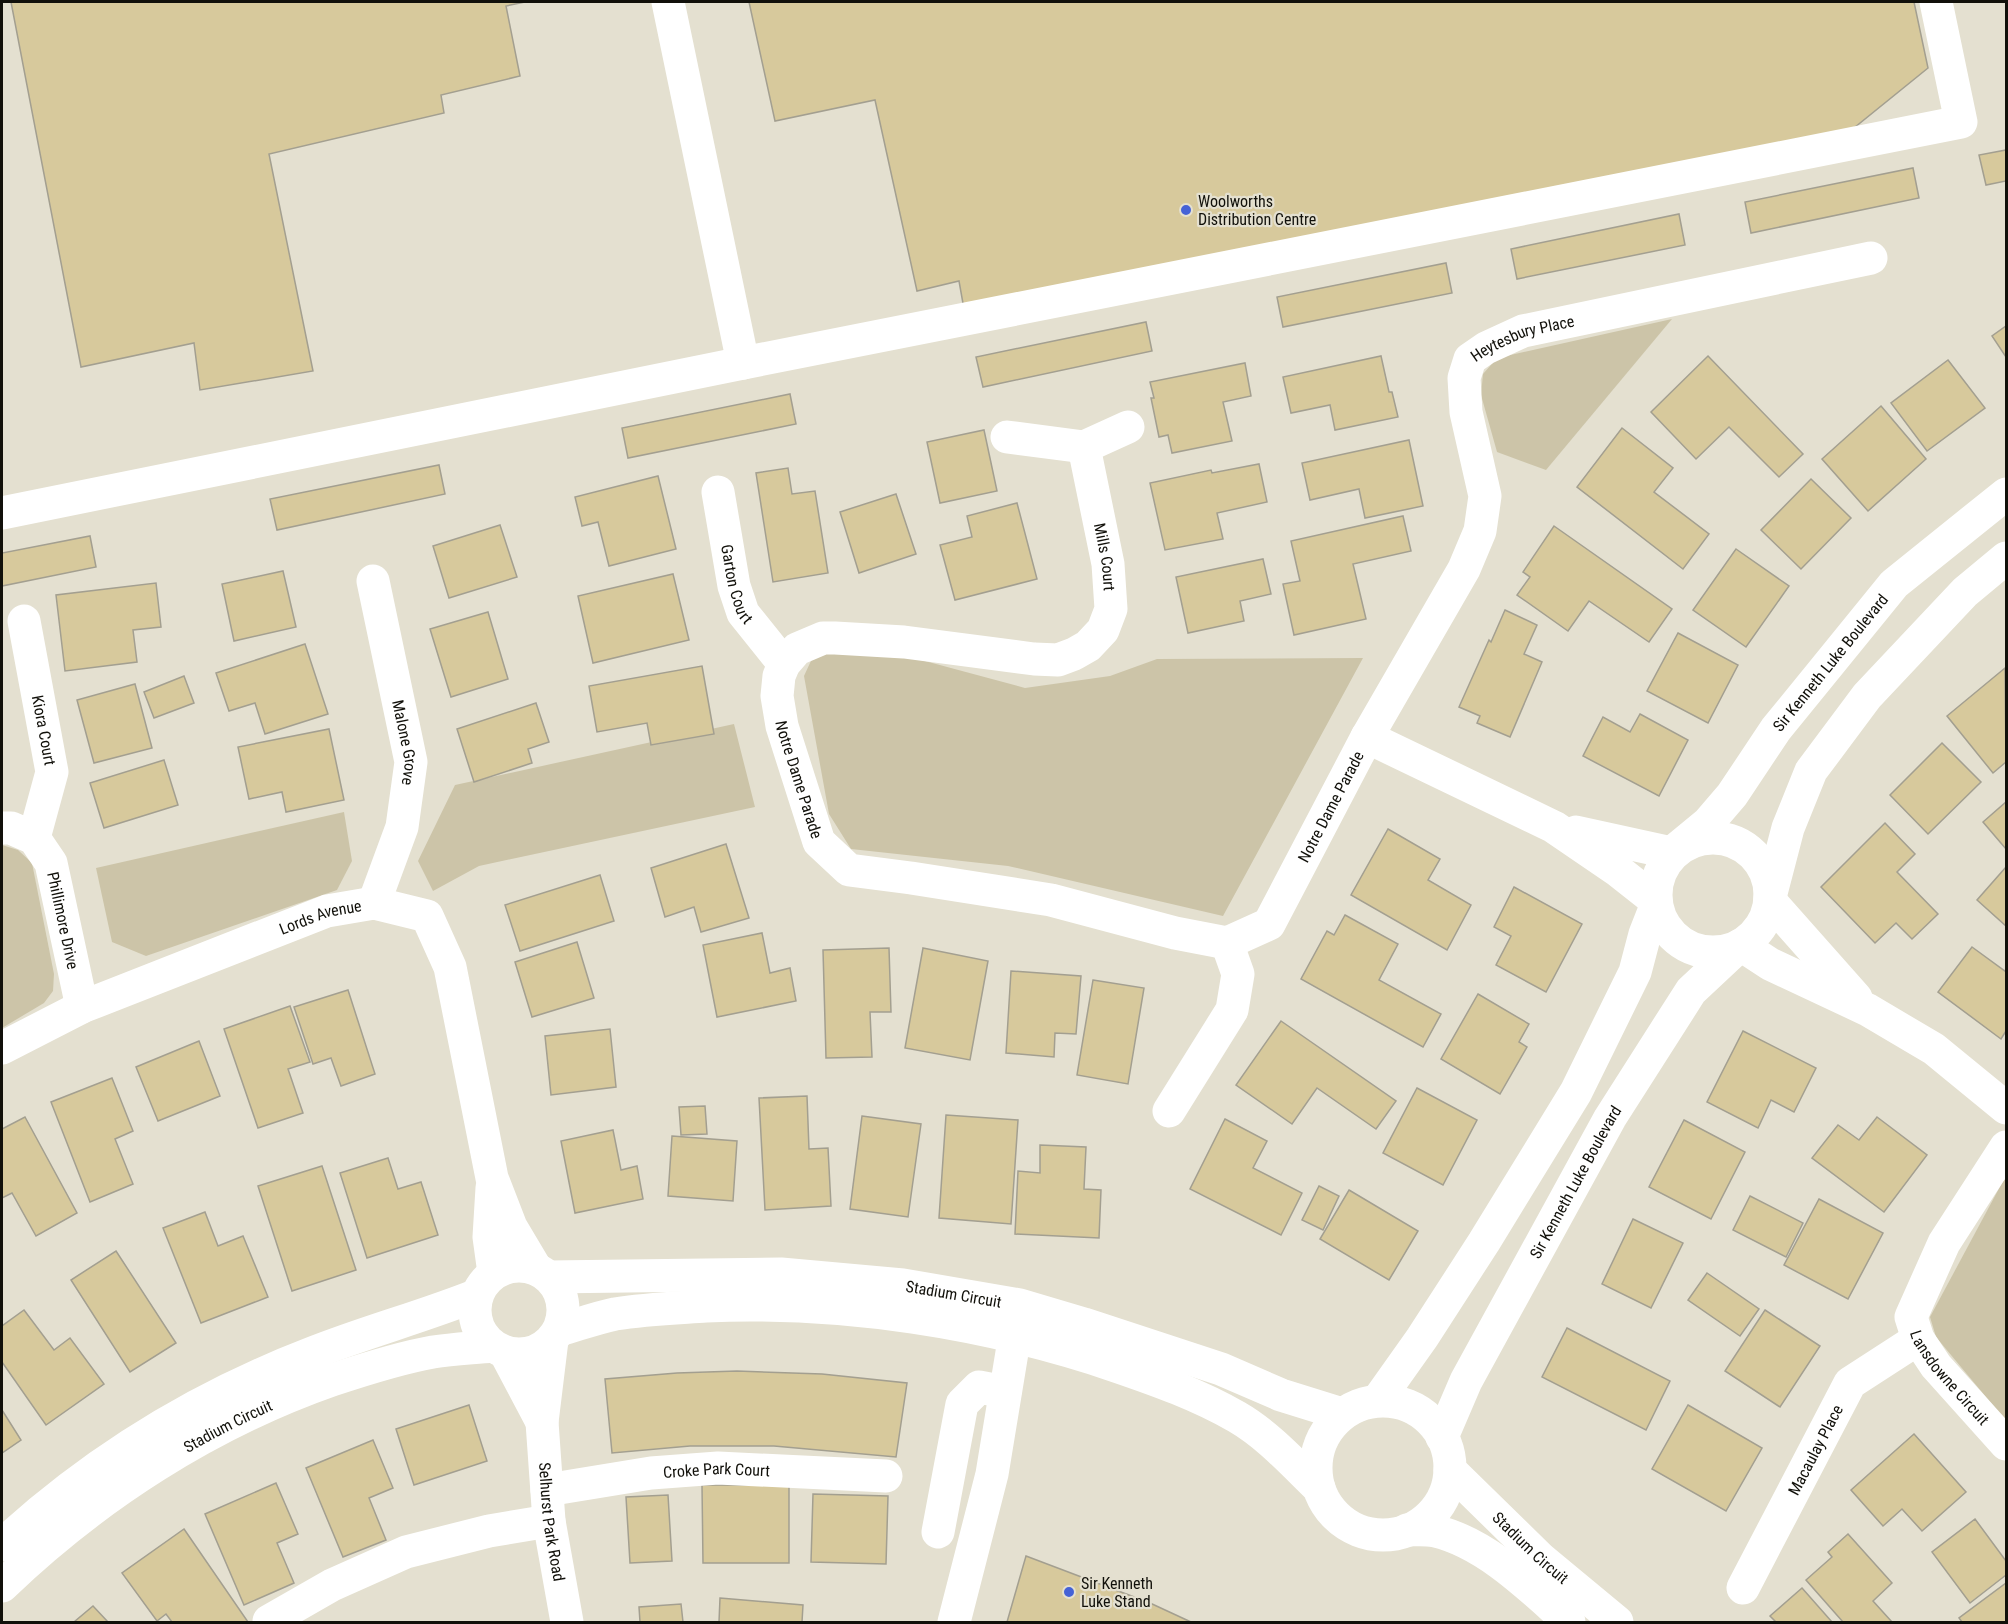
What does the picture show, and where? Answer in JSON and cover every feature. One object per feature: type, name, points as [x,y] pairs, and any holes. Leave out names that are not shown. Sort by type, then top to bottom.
[{"type":"street","points":[[668,2],[743,363]]},
{"type":"street","points":[[2,513],[743,363],[1961,122],[1936,2]]},
{"type":"street","name":"Heytesbury Place","points":[[1367,736],[1464,569],[1480,531],[1485,496],[1466,412],[1464,378],[1470,360],[1486,348],[1523,331],[1871,258]]},
{"type":"street","points":[[1007,436],[1084,447],[1128,427]]},
{"type":"street","name":"Mills Court","points":[[784,664],[796,649],[823,638],[904,642],[1058,660],[1088,646],[1103,630],[1111,609],[1108,564],[1084,447]]},
{"type":"street","name":"Garton Court","points":[[718,492],[734,586],[743,613],[784,664]]},
{"type":"street","name":"Sir Kenneth Luke Boulevard","points":[[1378,1400],[1422,1338],[1484,1242],[1576,1092],[1635,972],[1655,903],[1656,883],[1662,867],[1673,852],[1708,823],[1731,795],[1776,729],[1894,584],[2007,494]]},
{"type":"street","name":"Sir Kenneth Luke Boulevard","points":[[1442,1437],[1466,1381],[1610,1118],[1691,991],[1761,927],[1767,914],[1788,828],[1811,771],[1867,696],[1965,592],[2007,558]]},
{"type":"street","name":"Malone Grove","points":[[373,581],[411,762],[402,827],[374,903]]},
{"type":"street","name":"Kiora Court","points":[[24,621],[52,772],[34,838]]},
{"type":"street","name":"Notre Dame Parade","points":[[784,664],[779,676],[777,696],[782,726],[795,762],[807,808],[819,842],[849,870],[1051,900],[1174,933],[1227,943],[1269,924],[1367,736],[1554,827],[1617,870],[1655,903]]},
{"type":"street","name":"Notre Dame Parade","points":[[1554,827],[1623,844],[1673,852]]},
{"type":"street","points":[[2,828],[11,828],[34,838]]},
{"type":"street","points":[[1673,852],[1691,841],[1709,837],[1728,839],[1746,847],[1759,861],[1768,878],[1770,899],[1868,1010]]},
{"type":"street","name":"Phillimore Drive","points":[[34,838],[51,863],[82,1007]]},
{"type":"street","name":"Lords Avenue","points":[[2,1048],[82,1007],[327,911],[374,903],[427,916],[450,967],[492,1178]]},
{"type":"street","points":[[1655,903],[1661,922],[1672,937],[1687,947],[1703,952],[1721,952],[1739,946],[1770,964],[1868,1010],[1934,1048],[2007,1108]]},
{"type":"street","points":[[1168,1111],[1232,1010],[1238,974],[1227,943]]},
{"type":"street","name":"Lansdowne Circuit","points":[[2007,1147],[1944,1243],[1911,1317],[1918,1339],[1936,1366],[2007,1444]]},
{"type":"street","points":[[492,1178],[511,1227],[542,1273],[558,1288],[563,1302],[563,1316],[556,1335],[542,1348],[530,1353],[518,1354],[499,1349],[483,1335],[477,1323],[475,1309],[486,1284],[492,1178]]},
{"type":"street","points":[[486,1284],[507,1267],[521,1265],[542,1273]]},
{"type":"street","name":"Stadium Circuit","points":[[542,1273],[590,1278],[781,1274],[903,1285],[1020,1305],[1221,1369],[1281,1395],[1342,1414]]},
{"type":"street","name":"Stadium Circuit","points":[[2,1545],[39,1511],[124,1448],[216,1396],[309,1354],[425,1315],[486,1284]]},
{"type":"street","name":"Stadium Circuit","points":[[556,1335],[614,1314],[667,1308],[754,1304],[843,1309],[960,1325],[1075,1352],[1157,1379],[1237,1417],[1268,1439],[1319,1488]]},
{"type":"street","points":[[954,1623],[992,1474],[1020,1305]]},
{"type":"street","name":"Selhurst Park Road","points":[[556,1335],[542,1422],[548,1505],[567,1623]]},
{"type":"street","name":"Macaulay Place","points":[[1743,1588],[1850,1383],[1918,1339]]},
{"type":"street","name":"Stadium Circuit","points":[[2,1586],[34,1554],[98,1504],[218,1429],[295,1394],[368,1368],[433,1352],[499,1349]]},
{"type":"street","name":"Selhurst Park Road","points":[[499,1349],[542,1422]]},
{"type":"street","points":[[938,1532],[962,1404],[980,1388],[1005,1392]]},
{"type":"street","points":[[1378,1400],[1398,1402],[1415,1409],[1431,1420],[1449,1452],[1450,1470],[1447,1489],[1438,1507],[1424,1521],[1407,1530],[1391,1534],[1375,1534],[1359,1531],[1341,1521],[1328,1506],[1319,1488],[1316,1467],[1319,1447],[1328,1429],[1342,1414],[1359,1405],[1378,1400]]},
{"type":"street","name":"Croke Park Court","points":[[269,1621],[332,1585],[406,1552],[489,1531],[548,1505],[651,1473],[718,1468],[886,1476]]},
{"type":"street","name":"Stadium Circuit","points":[[1450,1470],[1541,1559],[1617,1623]]},
{"type":"street","name":"Stadium Circuit","points":[[1407,1530],[1434,1530],[1467,1543],[1511,1571],[1569,1623]]},
{"type":"shaded area","points":[[1672,319],[1546,470],[1497,452],[1481,395],[1483,374],[1497,358]]},
{"type":"shaded area","points":[[869,646],[1025,688],[1110,676],[1157,659],[1363,658],[1223,916],[1008,866],[851,849],[829,814],[804,676],[816,650]]},
{"type":"shaded area","points":[[734,724],[755,807],[479,866],[433,891],[418,861],[455,785]]},
{"type":"shaded area","points":[[344,812],[352,861],[337,890],[146,956],[112,942],[96,868]]},
{"type":"shaded area","points":[[2,845],[18,850],[32,863],[54,974],[53,991],[44,1003],[2,1028]]},
{"type":"shaded area","points":[[2006,1179],[2006,1421],[1936,1337],[1930,1317]]},
{"type":"building","points":[[11,2],[525,2],[506,6],[520,76],[441,95],[444,113],[269,154],[313,371],[200,390],[194,343],[81,367]]},
{"type":"building","name":"Woolworths Distribution Centre","points":[[749,2],[1914,2],[1928,68],[1839,140],[964,309],[959,281],[917,291],[875,100],[775,121]]},
{"type":"building","points":[[2006,150],[2006,181],[1986,185],[1979,155]]},
{"type":"building","points":[[1913,168],[1919,198],[1751,233],[1745,202]]},
{"type":"building","points":[[1679,214],[1685,245],[1517,279],[1511,249]]},
{"type":"building","points":[[1446,263],[1452,293],[1283,327],[1277,297]]},
{"type":"building","points":[[1146,322],[1152,351],[983,387],[976,357]]},
{"type":"building","points":[[2006,326],[2006,357],[1992,336]]},
{"type":"building","points":[[1381,356],[1389,392],[1392,392],[1398,417],[1335,430],[1330,405],[1291,413],[1283,377]]},
{"type":"building","points":[[1708,356],[1803,454],[1779,477],[1729,427],[1696,459],[1651,412]]},
{"type":"building","points":[[1948,360],[1985,408],[1927,451],[1891,403]]},
{"type":"building","points":[[1245,363],[1251,396],[1223,402],[1232,441],[1172,453],[1168,435],[1159,437],[1150,382]]},
{"type":"building","points":[[790,394],[796,424],[628,458],[622,428]]},
{"type":"building","points":[[1881,406],[1926,459],[1868,511],[1822,459]]},
{"type":"building","points":[[1622,428],[1673,468],[1654,492],[1709,534],[1683,569],[1577,487]]},
{"type":"building","points":[[984,430],[997,491],[940,503],[927,442]]},
{"type":"building","points":[[1409,440],[1423,506],[1365,518],[1359,489],[1310,500],[1302,463]]},
{"type":"building","points":[[1259,464],[1267,502],[1217,513],[1223,539],[1165,550],[1150,483],[1211,470],[1212,473]]},
{"type":"building","points":[[439,465],[445,494],[277,530],[270,499]]},
{"type":"building","points":[[788,468],[792,494],[815,491],[828,573],[773,582],[756,473]]},
{"type":"building","points":[[658,476],[676,549],[609,566],[598,522],[582,526],[575,497]]},
{"type":"building","points":[[1811,479],[1851,518],[1801,569],[1761,530]]},
{"type":"building","points":[[896,494],[916,554],[859,573],[840,512]]},
{"type":"building","points":[[1017,503],[1037,579],[955,600],[940,545],[972,537],[967,516]]},
{"type":"building","points":[[1403,516],[1411,551],[1353,564],[1366,619],[1294,635],[1283,584],[1300,581],[1291,541]]},
{"type":"building","points":[[500,525],[517,577],[449,598],[433,546]]},
{"type":"building","points":[[1554,526],[1672,609],[1649,642],[1589,601],[1568,631],[1517,595],[1530,577],[1523,572]]},
{"type":"building","points":[[90,536],[96,567],[2,586],[2,553]]},
{"type":"building","points":[[1736,549],[1789,586],[1746,647],[1693,610]]},
{"type":"building","points":[[1263,559],[1271,594],[1240,601],[1244,621],[1188,633],[1176,577]]},
{"type":"building","points":[[283,571],[296,627],[234,641],[222,584]]},
{"type":"building","points":[[673,574],[689,640],[593,663],[578,596]]},
{"type":"building","points":[[156,583],[161,627],[133,630],[137,662],[65,671],[56,595]]},
{"type":"building","points":[[1505,610],[1537,625],[1524,654],[1542,662],[1510,737],[1477,723],[1480,716],[1459,707]]},
{"type":"building","points":[[488,612],[508,679],[451,697],[430,629]]},
{"type":"building","points":[[1678,633],[1738,665],[1708,723],[1647,691]]},
{"type":"building","points":[[305,644],[328,714],[265,734],[255,703],[229,711],[216,673]]},
{"type":"building","points":[[702,666],[714,734],[651,745],[647,723],[597,732],[589,686]]},
{"type":"building","points":[[2005,668],[2006,762],[1993,773],[1947,716]]},
{"type":"building","points":[[184,676],[194,703],[154,718],[144,692]]},
{"type":"building","points":[[135,684],[152,748],[94,763],[77,700]]},
{"type":"building","points":[[536,703],[549,742],[528,749],[532,763],[474,782],[457,729]]},
{"type":"building","points":[[1640,714],[1688,740],[1659,796],[1583,756],[1603,717],[1630,732]]},
{"type":"building","points":[[329,729],[344,800],[286,812],[282,792],[249,799],[238,747]]},
{"type":"building","points":[[1942,743],[1981,782],[1928,834],[1890,795]]},
{"type":"building","points":[[164,760],[178,805],[104,828],[90,783]]},
{"type":"building","points":[[2006,802],[2006,849],[1983,822]]},
{"type":"building","points":[[1885,823],[1915,854],[1897,872],[1938,914],[1912,939],[1896,923],[1875,943],[1821,887]]},
{"type":"building","points":[[1388,829],[1440,859],[1428,880],[1471,905],[1447,950],[1351,895]]},
{"type":"building","points":[[726,844],[749,918],[701,932],[694,907],[665,917],[651,868]]},
{"type":"building","points":[[2006,867],[2006,926],[1977,900]]},
{"type":"building","points":[[600,875],[614,921],[520,951],[505,905]]},
{"type":"building","points":[[1514,887],[1582,924],[1546,992],[1496,965],[1511,936],[1494,927]]},
{"type":"building","points":[[1345,915],[1398,944],[1379,980],[1441,1014],[1423,1047],[1301,979],[1327,931],[1334,935]]},
{"type":"building","points":[[762,933],[770,973],[790,968],[796,1001],[717,1017],[703,945]]},
{"type":"building","points":[[577,942],[594,998],[532,1017],[515,962]]},
{"type":"building","points":[[1972,947],[2005,971],[2006,969],[2006,1031],[2001,1039],[1938,992]]},
{"type":"building","points":[[889,948],[891,1012],[870,1012],[872,1057],[826,1058],[823,950]]},
{"type":"building","points":[[923,948],[988,961],[970,1060],[905,1048]]},
{"type":"building","points":[[1011,971],[1081,976],[1076,1034],[1055,1033],[1054,1057],[1006,1053]]},
{"type":"building","points":[[1093,980],[1144,988],[1128,1084],[1077,1075]]},
{"type":"building","points":[[348,990],[375,1074],[341,1086],[331,1058],[313,1064],[294,1007]]},
{"type":"building","points":[[1478,994],[1529,1024],[1519,1042],[1527,1047],[1500,1094],[1441,1059]]},
{"type":"building","points":[[290,1006],[310,1062],[288,1069],[303,1113],[258,1128],[224,1029]]},
{"type":"building","points":[[1281,1021],[1396,1101],[1376,1129],[1317,1088],[1292,1124],[1236,1085]]},
{"type":"building","points":[[610,1029],[616,1087],[551,1095],[545,1036]]},
{"type":"building","points":[[1743,1031],[1816,1068],[1794,1112],[1771,1100],[1758,1128],[1707,1102]]},
{"type":"building","points":[[199,1041],[220,1096],[158,1121],[136,1067]]},
{"type":"building","points":[[112,1078],[133,1131],[115,1139],[133,1184],[90,1202],[51,1102]]},
{"type":"building","points":[[1417,1088],[1477,1120],[1443,1185],[1383,1153]]},
{"type":"building","points":[[807,1096],[809,1149],[828,1148],[831,1206],[765,1210],[759,1098]]},
{"type":"building","points":[[705,1106],[707,1134],[681,1135],[679,1107]]},
{"type":"building","points":[[946,1115],[1018,1120],[1011,1224],[939,1218]]},
{"type":"building","points":[[862,1116],[921,1124],[908,1217],[850,1209]]},
{"type":"building","points":[[25,1117],[77,1213],[36,1236],[12,1193],[2,1198],[2,1129]]},
{"type":"building","points":[[1877,1117],[1927,1155],[1884,1212],[1812,1158],[1838,1125],[1859,1140]]},
{"type":"building","points":[[1225,1119],[1267,1141],[1253,1168],[1302,1193],[1281,1235],[1190,1189]]},
{"type":"building","points":[[1684,1120],[1745,1152],[1711,1219],[1649,1187]]},
{"type":"building","points":[[613,1130],[621,1170],[637,1166],[643,1199],[575,1213],[561,1141]]},
{"type":"building","points":[[672,1136],[737,1141],[733,1201],[668,1196]]},
{"type":"building","points":[[1040,1145],[1086,1147],[1084,1189],[1101,1190],[1099,1238],[1015,1234],[1018,1171],[1040,1173]]},
{"type":"building","points":[[388,1158],[398,1189],[421,1182],[438,1235],[367,1258],[340,1173]]},
{"type":"building","points":[[322,1166],[356,1270],[292,1291],[258,1186]]},
{"type":"building","points":[[1319,1186],[1339,1196],[1323,1230],[1302,1220]]},
{"type":"building","points":[[1349,1190],[1418,1231],[1389,1280],[1320,1239]]},
{"type":"building","points":[[1750,1196],[1803,1223],[1786,1257],[1733,1230]]},
{"type":"building","points":[[1819,1199],[1883,1233],[1848,1299],[1784,1265]]},
{"type":"building","points":[[205,1212],[218,1246],[243,1236],[268,1297],[201,1323],[163,1228]]},
{"type":"building","points":[[1633,1219],[1683,1243],[1651,1308],[1602,1284]]},
{"type":"building","points":[[116,1251],[176,1343],[130,1372],[71,1280]]},
{"type":"building","points":[[1707,1273],[1759,1309],[1740,1336],[1688,1300]]},
{"type":"building","points":[[24,1310],[54,1350],[70,1338],[104,1384],[46,1425],[2,1362],[2,1326]]},
{"type":"building","points":[[1765,1310],[1820,1346],[1780,1407],[1725,1371]]},
{"type":"building","points":[[1567,1328],[1670,1381],[1646,1430],[1542,1377]]},
{"type":"building","points":[[737,1371],[822,1374],[907,1383],[896,1457],[774,1446],[690,1446],[612,1453],[605,1379]]},
{"type":"building","points":[[469,1405],[487,1461],[414,1485],[396,1429]]},
{"type":"building","points":[[1688,1405],[1762,1448],[1726,1511],[1652,1469]]},
{"type":"building","points":[[2,1410],[21,1440],[2,1453]]},
{"type":"building","points":[[1914,1434],[1966,1492],[1922,1531],[1902,1509],[1883,1526],[1851,1490]]},
{"type":"building","points":[[373,1440],[393,1488],[369,1498],[386,1540],[343,1557],[306,1468]]},
{"type":"building","points":[[276,1483],[298,1534],[277,1543],[294,1583],[244,1605],[205,1514]]},
{"type":"building","points":[[702,1485],[789,1485],[789,1563],[703,1563]]},
{"type":"building","points":[[813,1494],[888,1496],[886,1564],[811,1562]]},
{"type":"building","points":[[668,1495],[672,1561],[630,1563],[626,1497]]},
{"type":"building","points":[[1975,1519],[2006,1561],[2006,1575],[1970,1603],[1932,1552]]},
{"type":"building","points":[[184,1529],[248,1622],[172,1622],[166,1614],[157,1621],[122,1573]]},
{"type":"building","points":[[1848,1534],[1892,1583],[1873,1601],[1892,1622],[1843,1622],[1806,1580],[1832,1557],[1828,1552]]},
{"type":"building","name":"Sir Kenneth Luke Stand","points":[[1026,1556],[1150,1603],[1191,1622],[1007,1622]]},
{"type":"building","points":[[2006,1583],[2006,1622],[1962,1622],[1959,1618]]},
{"type":"building","points":[[1802,1588],[1832,1622],[1776,1622],[1770,1616]]},
{"type":"building","points":[[720,1598],[803,1605],[802,1622],[719,1622]]},
{"type":"building","points":[[681,1604],[683,1622],[640,1622],[639,1607]]},
{"type":"building","points":[[93,1606],[108,1622],[74,1622]]},
{"type":"place","name":"Woolworths Distribution Centre","points":[[1186,210]]},
{"type":"place","name":"Sir Kenneth Luke Stand","points":[[1069,1592]]}]
